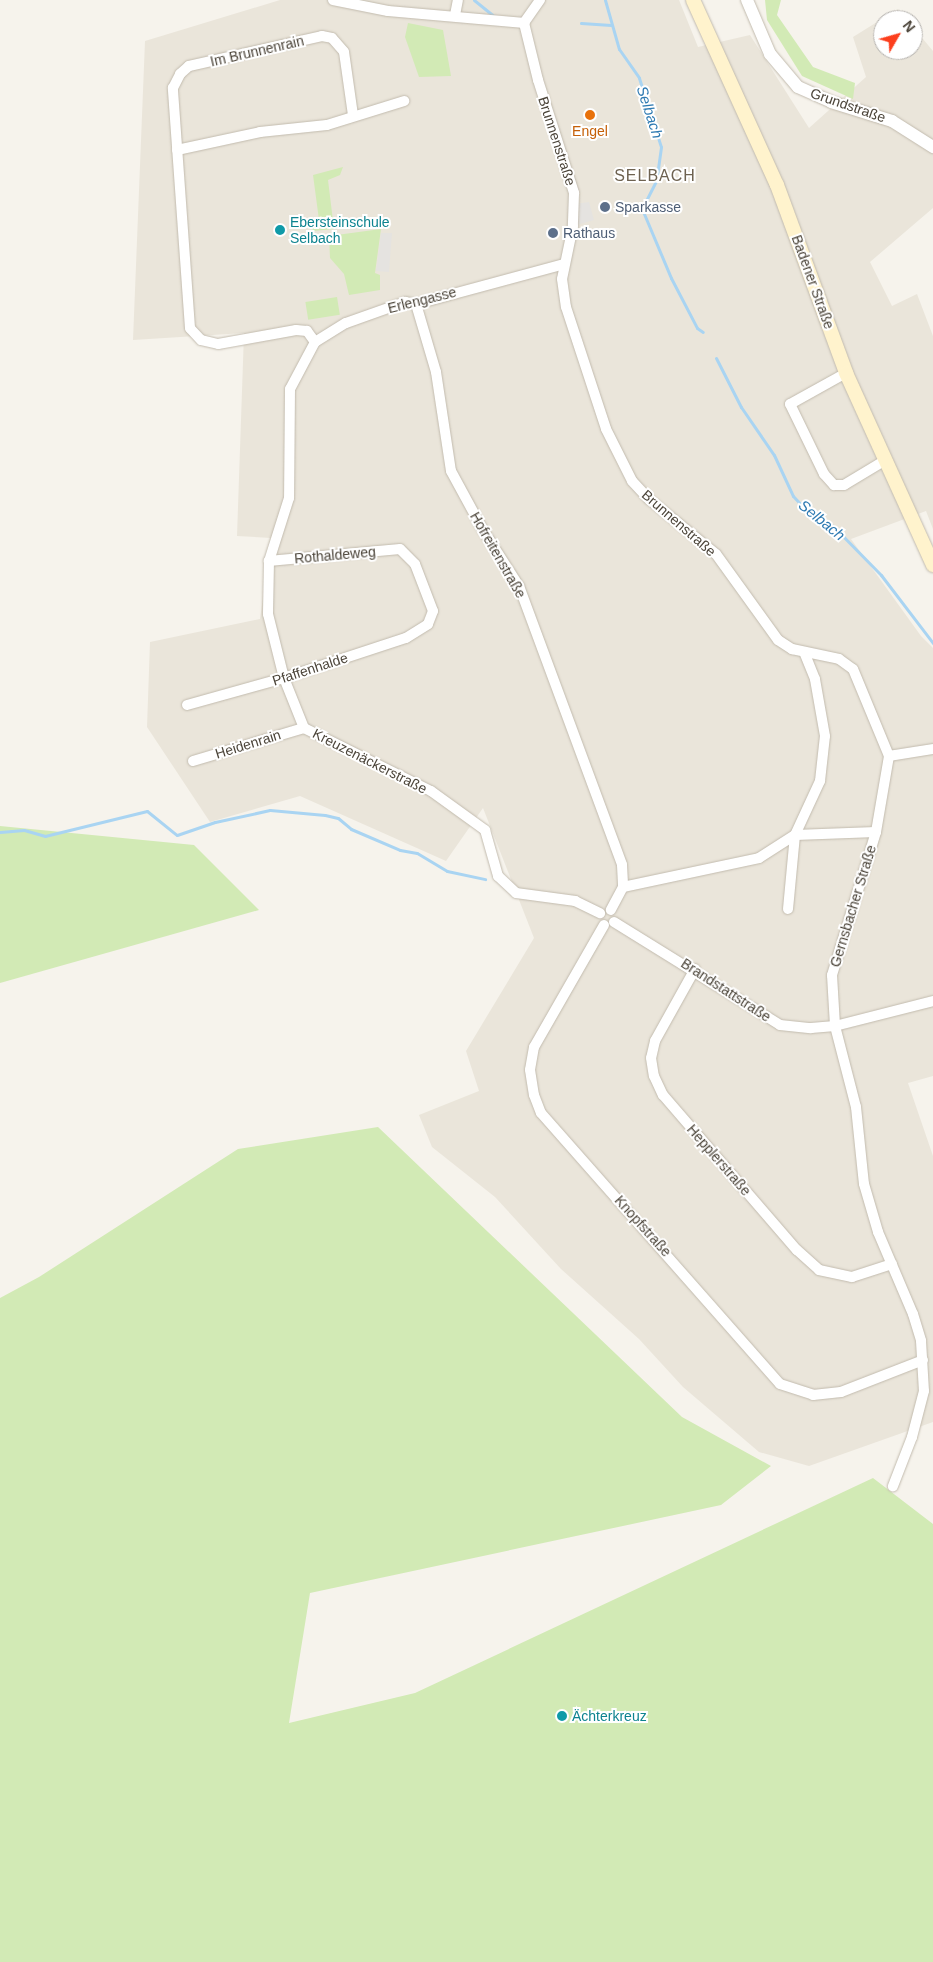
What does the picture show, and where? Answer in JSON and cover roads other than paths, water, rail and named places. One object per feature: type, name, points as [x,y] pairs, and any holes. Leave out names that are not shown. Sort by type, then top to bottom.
[{"type":"main road","name":"Badener Straße","points":[[693,0],[777,185],[846,373],[884,461],[933,565]]},
{"type":"street","points":[[333,0],[388,11],[455,15],[524,23],[540,0]]},
{"type":"street","points":[[455,15],[458,0]]},
{"type":"street","name":"Grundstraße","points":[[746,0],[770,54],[798,88],[831,102],[892,121],[933,147]]},
{"type":"street","name":"Brunnenstraße","points":[[524,23],[538,80],[574,193],[573,226],[562,279],[566,307],[589,382],[606,429],[632,481],[650,500],[716,554],[778,640],[804,652]]},
{"type":"street","name":"Im Brunnenrain","points":[[315,342],[307,331],[296,330],[218,344],[201,340],[190,328],[174,88],[183,70],[190,66],[322,36],[332,38],[344,52],[353,115]]},
{"type":"street","points":[[177,150],[260,132],[327,125],[353,115],[404,101]]},
{"type":"street","name":"Erlengasse","points":[[315,342],[346,324],[405,302],[416,304],[564,264]]},
{"type":"street","name":"Hofreitenstraße","points":[[416,304],[436,372],[452,471],[483,530],[519,586],[622,865],[623,887]]},
{"type":"street","name":"Kreuzenäckerstraße","points":[[315,342],[290,389],[289,498],[269,561],[268,614],[284,678],[304,728],[431,791],[485,830],[498,876],[516,893],[575,901],[600,913]]},
{"type":"street","points":[[846,373],[790,404],[824,474],[834,485],[844,485],[884,461]]},
{"type":"street","name":"Rothaldeweg","points":[[269,561],[400,549],[415,564],[433,611],[428,624]]},
{"type":"street","name":"Pfaffenhalde","points":[[187,705],[284,678],[406,638],[428,624]]},
{"type":"street","points":[[804,652],[839,659],[853,669],[889,756],[933,749]]},
{"type":"street","points":[[788,909],[795,835],[820,782],[825,736],[814,679],[804,652]]},
{"type":"street","name":"Heidenrain","points":[[192,761],[304,728]]},
{"type":"street","name":"Gernsbacher Straße","points":[[889,756],[876,832],[832,975],[835,1026],[856,1107],[864,1184],[878,1232],[913,1314],[923,1360],[924,1391],[912,1437],[893,1486]]},
{"type":"street","points":[[611,910],[623,887],[759,858],[795,835],[876,832]]},
{"type":"street","points":[[604,909],[611,910],[616,917],[614,922],[604,925],[600,921],[600,913],[604,909]]},
{"type":"street","name":"Brandstattstraße","points":[[614,922],[695,969],[780,1025],[811,1028],[835,1026],[933,1001]]},
{"type":"street","name":"Knopfstraße","points":[[604,925],[534,1047],[530,1070],[534,1095],[541,1113],[780,1384],[813,1395],[841,1392],[923,1360]]},
{"type":"street","name":"Hepplerstraße","points":[[695,969],[655,1041],[651,1058],[654,1076],[664,1095],[797,1250],[819,1270],[852,1277],[892,1264]]},
{"type":"waterway","points":[[474,0],[495,17]]},
{"type":"waterway","name":"Selbach","points":[[605,0],[619,49],[639,78],[661,147],[656,181],[642,209],[671,278],[697,328],[703,332]]},
{"type":"waterway","points":[[581,23],[611,25]]},
{"type":"waterway","name":"Selbach","points":[[716,358],[741,407],[774,455],[793,496],[807,511],[833,526],[881,575],[933,643]]},
{"type":"waterway","points":[[0,832],[24,830],[45,836],[147,811],[177,835],[215,822],[270,810],[325,815],[338,818],[351,829],[400,850],[417,853],[447,871],[485,879]]},
{"type":"place","name":"Engel","points":[[590,115]]},
{"type":"place","name":"Sparkasse","points":[[605,207]]},
{"type":"place","name":"Ebersteinschule Selbach","points":[[280,230]]},
{"type":"place","name":"Rathaus","points":[[553,233]]},
{"type":"place","name":"Ächterkreuz","points":[[562,1716]]},
{"type":"district","name":"SELBACH","points":[[655,176]]}]
